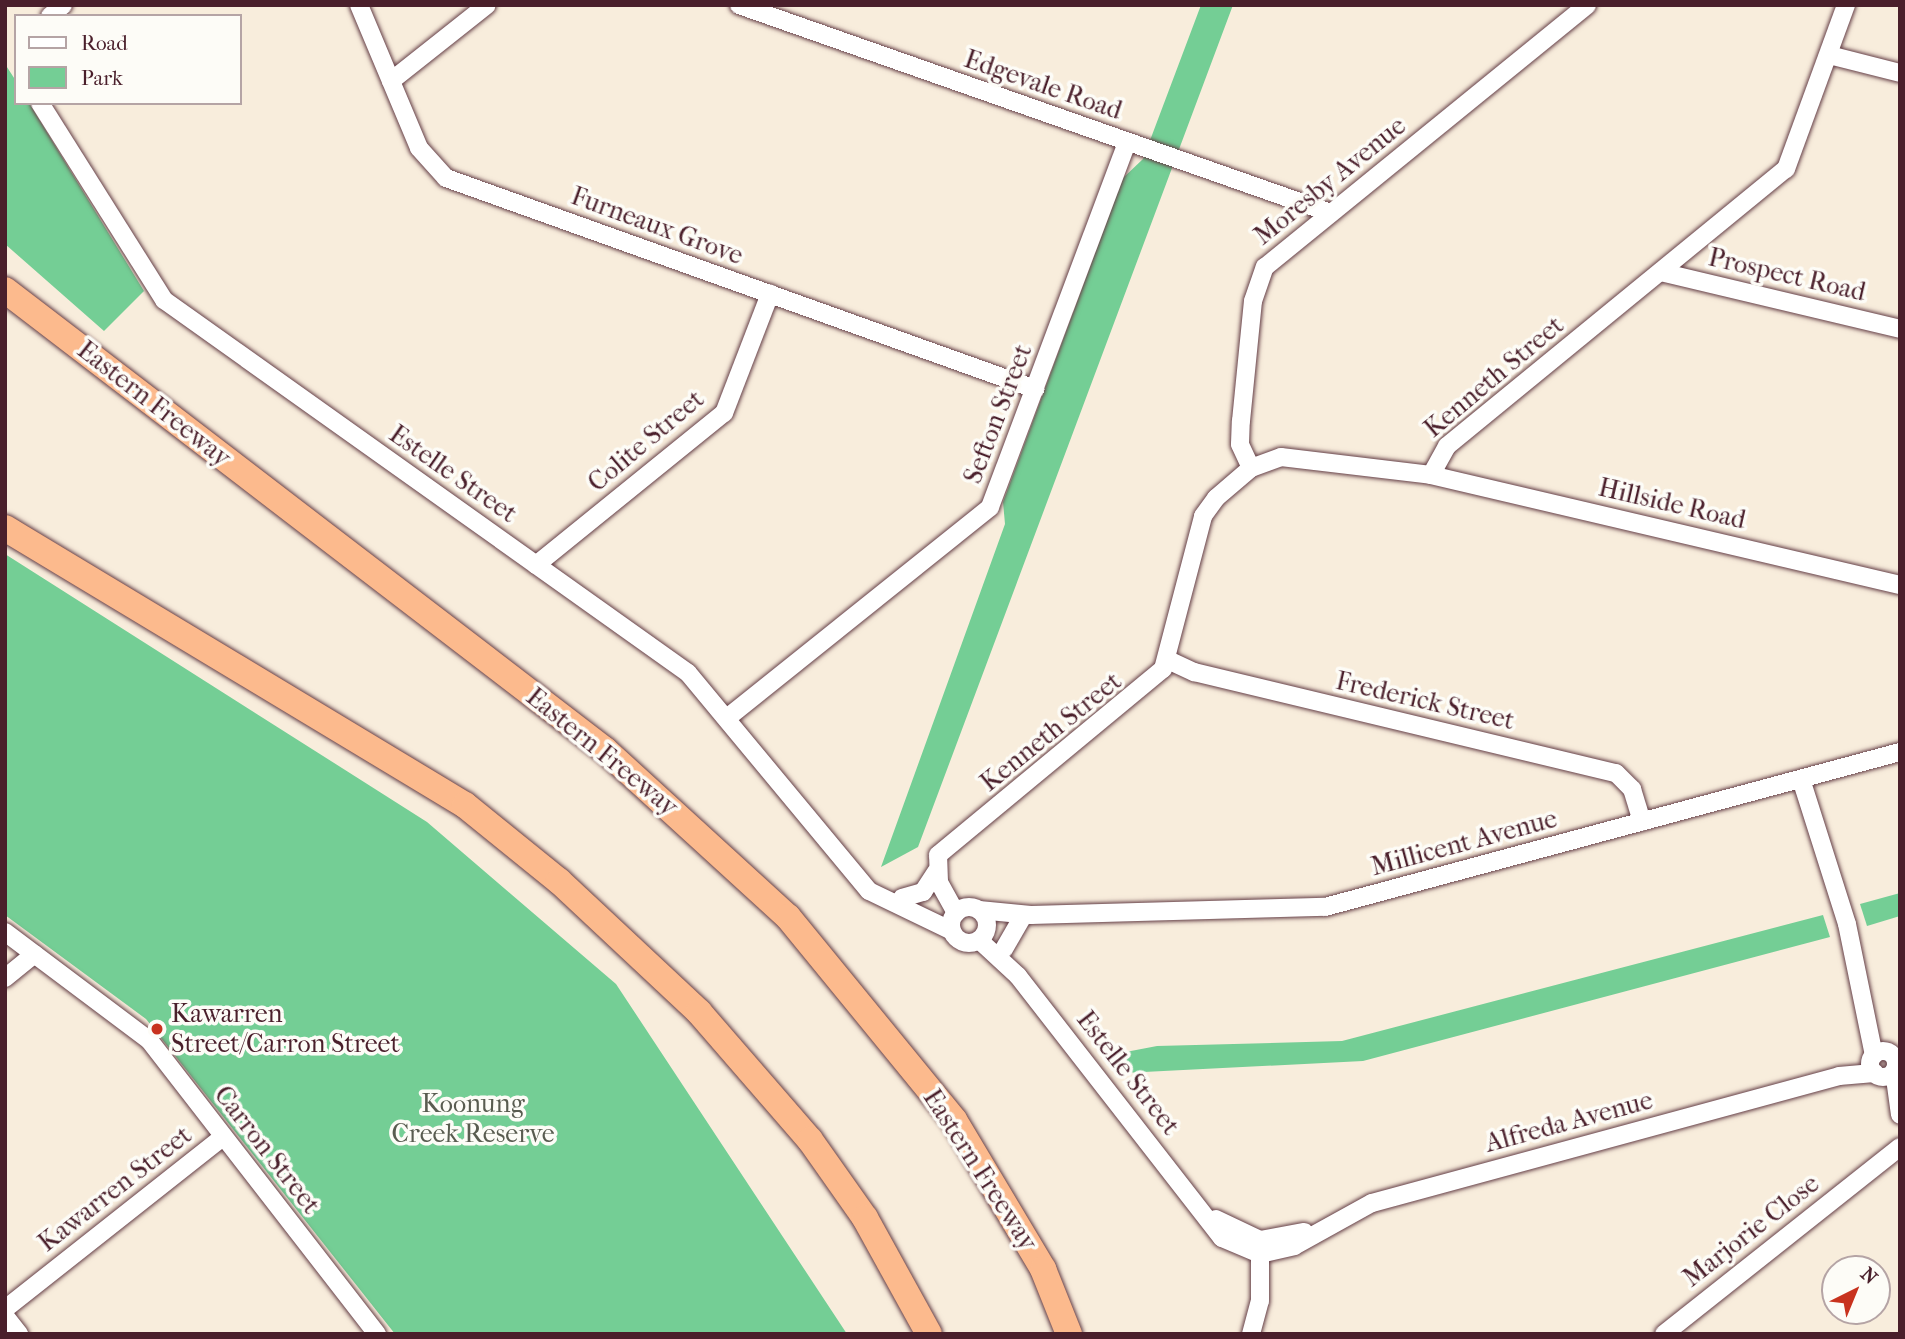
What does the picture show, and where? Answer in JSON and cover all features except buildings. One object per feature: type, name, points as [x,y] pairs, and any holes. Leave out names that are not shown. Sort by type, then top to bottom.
[{"type":"highway","name":"Eastern Freeway","points":[[5,290],[605,750],[788,917],[954,1120],[1043,1269],[1069,1334]]},
{"type":"highway","points":[[5,528],[465,805],[559,881],[699,1012],[810,1140],[864,1218],[929,1334]]},
{"type":"street","name":"Furneaux Grove","points":[[359,5],[425,158],[446,178],[1035,389]]},
{"type":"street","points":[[391,81],[487,5]]},
{"type":"street","name":"Edgevale Road","points":[[739,5],[1331,213]]},
{"type":"street","name":"Moresby Avenue","points":[[1251,468],[1240,436],[1256,288],[1271,259],[1587,5]]},
{"type":"street","name":"Kenneth Street","points":[[936,872],[938,855],[1145,690],[1168,660],[1203,516],[1251,468],[1293,457],[1431,475],[1447,446],[1786,169],[1846,5]]},
{"type":"street","points":[[1829,55],[1900,73]]},
{"type":"street","name":"Estelle Street","points":[[41,105],[164,300],[688,673],[856,875],[879,897],[962,916]]},
{"type":"street","name":"Sefton Street","points":[[727,718],[985,513],[1035,389],[1127,142]]},
{"type":"street","name":"Prospect Road","points":[[1661,272],[1900,329]]},
{"type":"street","name":"Colite Street","points":[[536,565],[724,412],[770,294]]},
{"type":"street","name":"Hillside Road","points":[[1431,475],[1900,585]]},
{"type":"street","name":"Frederick Street","points":[[1168,660],[1194,672],[1616,773],[1632,789],[1642,822]]},
{"type":"street","name":"Millicent Avenue","points":[[962,916],[1325,907],[1900,752]]},
{"type":"street","points":[[1807,778],[1899,1114]]},
{"type":"street","name":"Kenneth Street","points":[[962,916],[947,872],[964,836]]},
{"type":"street","points":[[902,898],[923,892],[936,872],[962,916],[985,932],[964,943],[962,916]]},
{"type":"street","name":"Estelle Street","points":[[856,875],[902,898],[962,916]]},
{"type":"street","points":[[1004,949],[1027,916]]},
{"type":"street","name":"Millicent Avenue","points":[[985,932],[1027,916]]},
{"type":"street","name":"Carron Street","points":[[5,932],[149,1040],[377,1334]]},
{"type":"street","name":"Estelle Street","points":[[985,932],[1004,949],[1018,976]]},
{"type":"street","name":"Estelle Street","points":[[985,932],[1197,1203],[1234,1232],[1260,1247]]},
{"type":"street","points":[[5,978],[35,954]]},
{"type":"street","name":"Alfreda Avenue","points":[[1260,1247],[1316,1229],[1372,1203],[1887,1063]]},
{"type":"street","name":"Kawarren Street","points":[[5,1309],[223,1137]]},
{"type":"street","name":"Marjorie Close","points":[[1871,1170],[1900,1140]]},
{"type":"street","name":"Marjorie Close","points":[[1664,1334],[1900,1147]]},
{"type":"street","points":[[1251,1334],[1261,1301],[1260,1247]]},
{"type":"street","points":[[5,1316],[19,1334]]},
{"type":"green space","points":[[1201,5],[1233,5],[918,847],[881,867],[1005,524],[1003,502],[1123,178],[1143,159]]},
{"type":"green space","points":[[5,64],[14,78],[14,105],[30,105],[144,291],[104,331],[5,244]]},
{"type":"green space","name":"Koonung Creek Reserve","points":[[5,554],[427,822],[616,984],[847,1334],[395,1334],[146,1019],[5,915]]},
{"type":"green space","points":[[1900,893],[1900,916],[1867,926],[1860,904]]},
{"type":"green space","points":[[1823,915],[1830,937],[1363,1061],[1124,1073],[1110,1055],[1157,1046],[1342,1041]]},
{"type":"place","name":"Kawarren Street/Carron Street","points":[[157,1029]]}]
